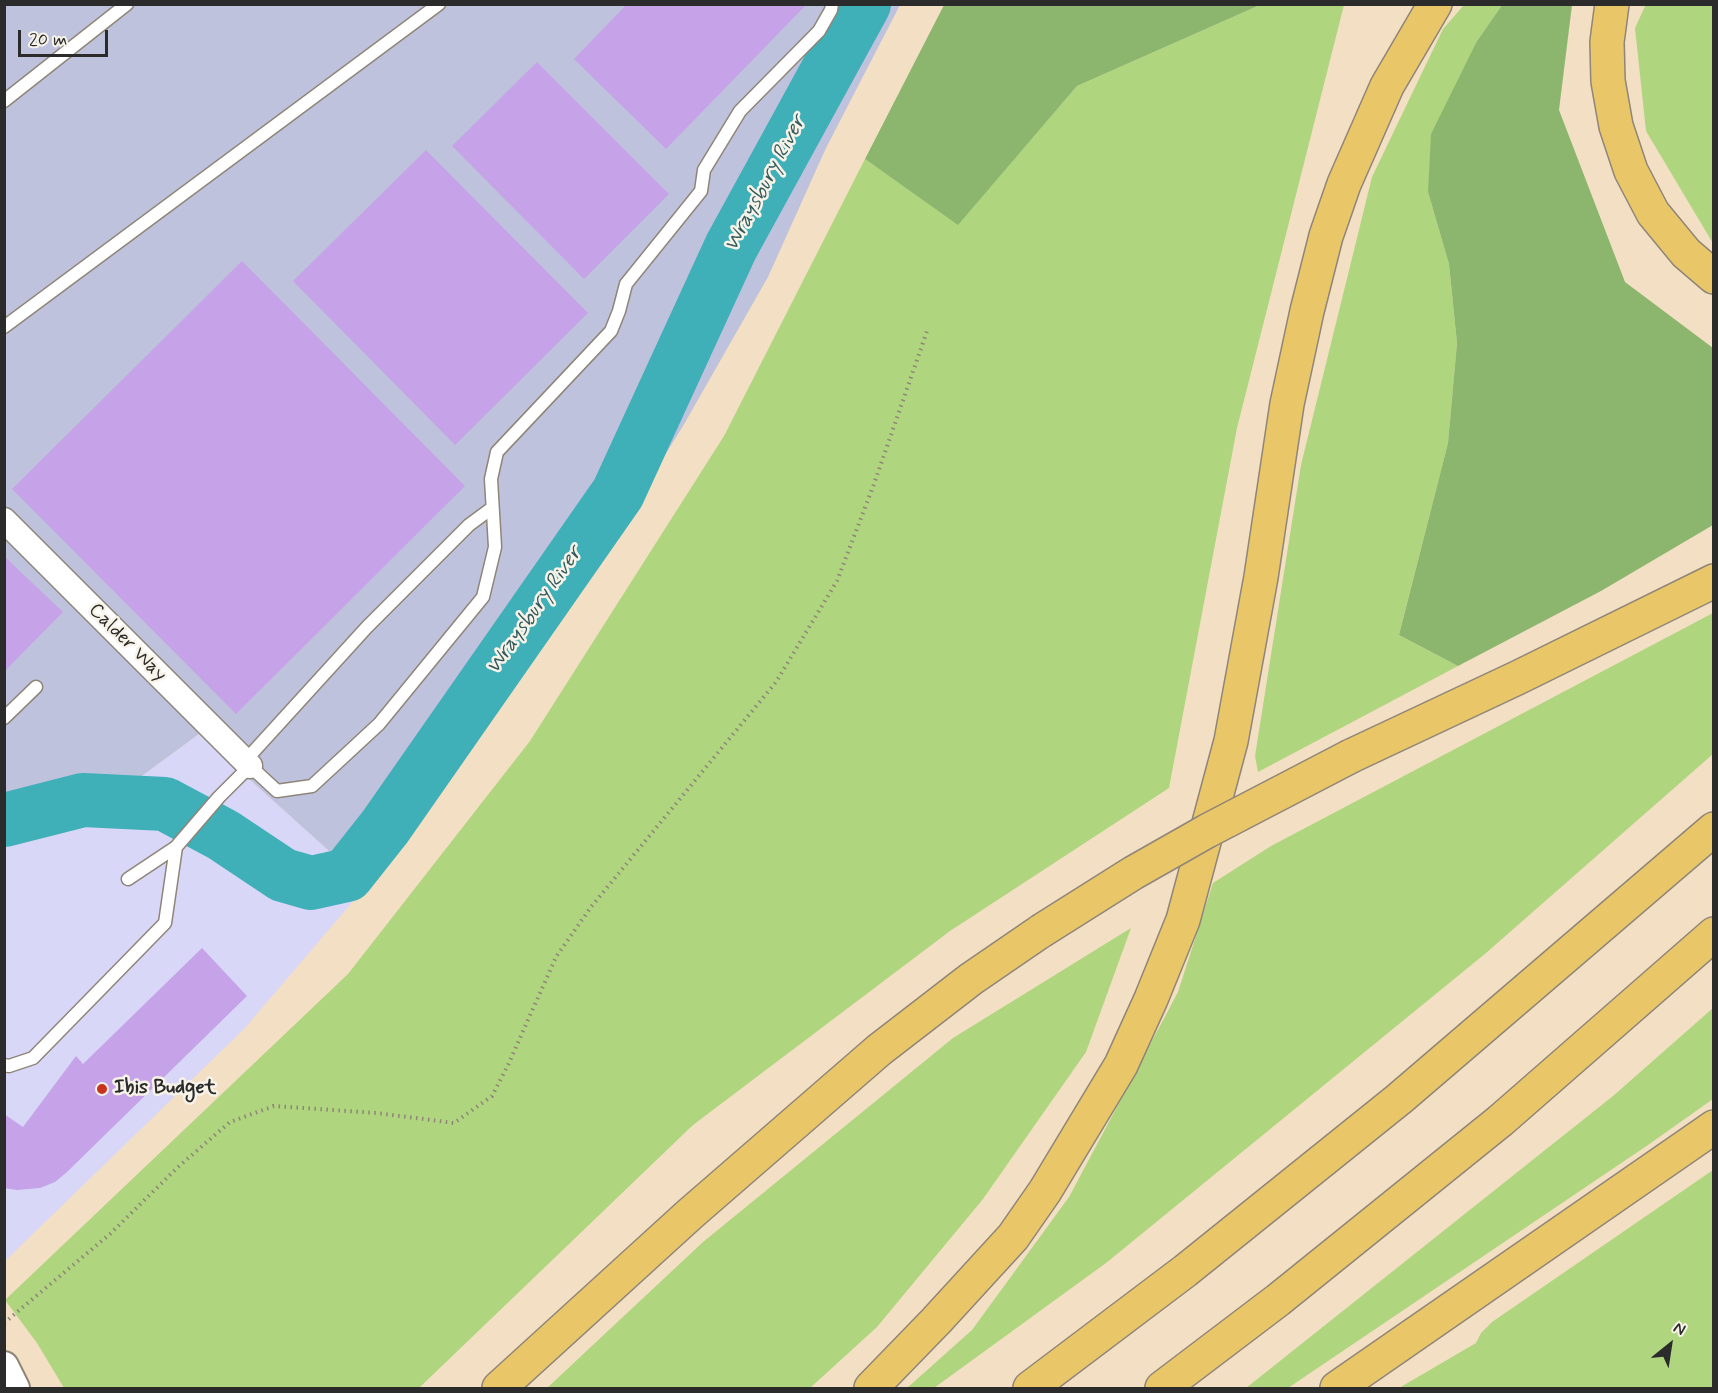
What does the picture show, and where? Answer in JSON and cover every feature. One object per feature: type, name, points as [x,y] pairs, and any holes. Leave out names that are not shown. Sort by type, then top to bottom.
[{"type":"highway","points":[[871,1389],[1013,1237],[1072,1148],[1120,1065],[1151,999],[1183,920],[1231,741],[1261,578],[1287,404],[1326,236],[1344,184],[1387,86],[1435,4]]},
{"type":"highway","points":[[1612,4],[1607,42],[1608,81],[1616,126],[1631,171],[1653,213],[1686,253],[1713,277]]},
{"type":"highway","points":[[499,1389],[690,1214],[879,1050],[971,979],[1041,931],[1132,873],[1351,756],[1517,678],[1713,581]]},
{"type":"highway","points":[[1030,1389],[1185,1271],[1399,1099],[1713,829]]},
{"type":"highway","points":[[1162,1389],[1278,1300],[1500,1121],[1713,934]]},
{"type":"highway","points":[[1337,1389],[1713,1127]]},
{"type":"street","name":"Calder Way","points":[[4,520],[247,764]]},
{"type":"street","points":[[4,1366],[15,1389]]},
{"type":"lane","points":[[4,101],[127,4]]},
{"type":"lane","points":[[4,327],[440,4]]},
{"type":"lane","points":[[247,764],[277,791],[312,786],[379,724],[483,597],[495,547],[491,479],[497,452],[611,331],[626,284],[701,191],[704,170],[740,111],[819,31],[832,4]]},
{"type":"lane","points":[[128,879],[176,848],[367,627],[469,525],[492,508]]},
{"type":"lane","points":[[4,718],[36,687]]},
{"type":"lane","points":[[4,1065],[9,1066],[33,1058],[165,923],[167,896],[176,848]]},
{"type":"path","points":[[4,1323],[110,1234],[178,1167],[230,1122],[274,1106],[377,1113],[454,1123],[492,1096],[556,957],[591,907],[776,682],[837,581],[874,484],[927,331]]},
{"type":"shaded area","points":[[5,5],[900,5],[826,148],[768,277],[683,426],[582,588],[367,885],[199,734],[94,811],[43,821],[5,834]]},
{"type":"shaded area","points":[[199,734],[367,885],[244,1029],[5,1261],[5,834],[43,821],[94,811]]},
{"type":"green space","points":[[1503,4],[1572,5],[1559,110],[1625,282],[1713,348],[1713,525],[1601,591],[1458,666],[1399,635],[1448,443],[1457,343],[1449,264],[1428,192],[1431,134],[1477,41]]},
{"type":"green space","points":[[1646,4],[1713,5],[1713,242],[1646,131],[1635,28]]},
{"type":"green space","points":[[944,5],[1260,5],[1077,86],[958,225],[865,159]]},
{"type":"green space","points":[[1260,5],[1344,5],[1237,428],[1169,788],[950,931],[693,1125],[419,1388],[64,1388],[37,1343],[5,1300],[348,974],[530,741],[724,436],[865,159],[958,224],[1077,86]]},
{"type":"green space","points":[[1464,5],[1503,5],[1477,41],[1428,192],[1449,264],[1457,343],[1448,443],[1399,635],[1458,666],[1258,772],[1255,756],[1301,465],[1372,177],[1443,29]]},
{"type":"green space","points":[[1713,613],[1713,754],[1486,953],[1106,1263],[934,1388],[907,1388],[972,1330],[1069,1197],[1178,992],[1213,883],[1271,846]]},
{"type":"green space","points":[[1131,928],[1086,1052],[983,1199],[877,1327],[810,1388],[547,1388],[703,1242],[953,1038]]},
{"type":"green space","points":[[1713,1008],[1713,1099],[1288,1388],[1246,1388],[1613,1096]]},
{"type":"green space","points":[[1713,1170],[1713,1388],[1399,1388],[1476,1343],[1481,1333],[1492,1322]]},
{"type":"building","points":[[627,4],[807,4],[666,149],[574,59]]},
{"type":"building","points":[[537,62],[669,194],[584,279],[452,146]]},
{"type":"building","points":[[426,150],[588,313],[455,445],[293,281]]},
{"type":"building","points":[[242,261],[465,486],[236,714],[12,489]]},
{"type":"building","points":[[4,556],[63,612],[4,672]]},
{"type":"building","name":"Ibis Budget","points":[[202,948],[247,996],[55,1182],[40,1188],[17,1190],[4,1188],[4,1114],[23,1127],[76,1056],[83,1064]]},
{"type":"waterway","name":"Wraysbury River","points":[[4,820],[83,800],[165,804],[223,835],[283,875],[311,883],[347,875],[385,827],[618,493],[731,247],[864,4]]},
{"type":"place","name":"Ibis Budget","points":[[102,1089]]}]
